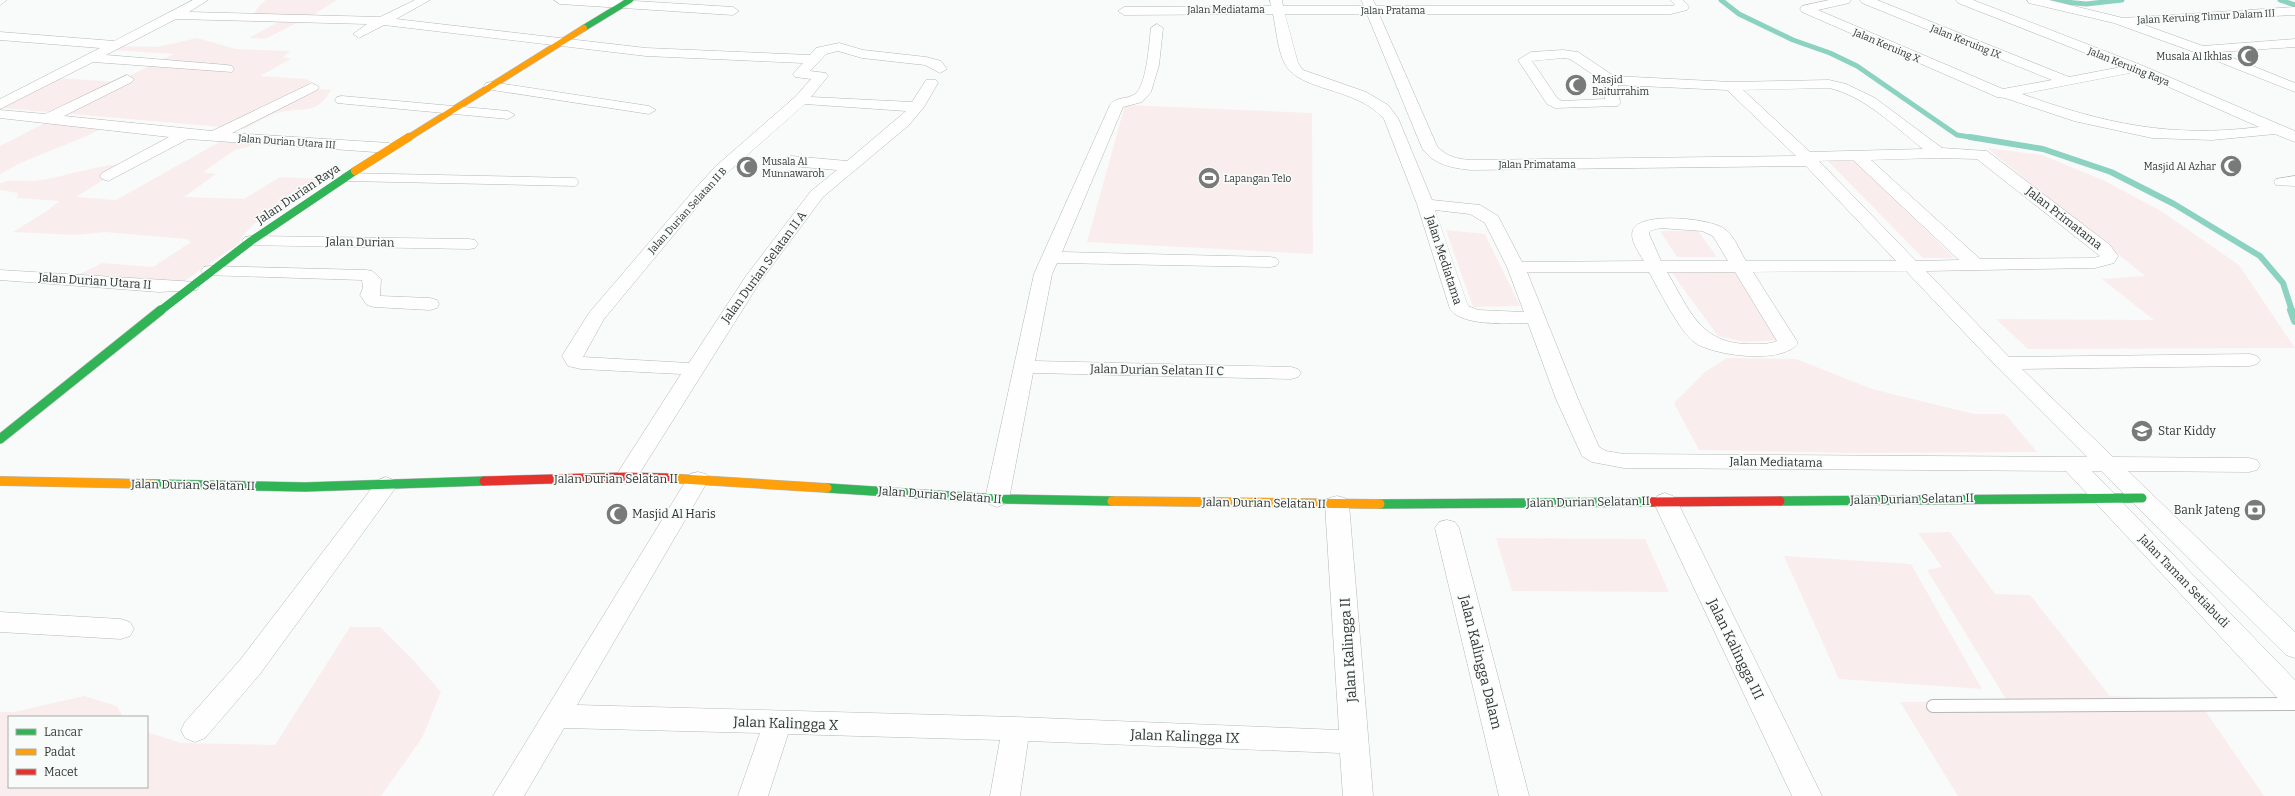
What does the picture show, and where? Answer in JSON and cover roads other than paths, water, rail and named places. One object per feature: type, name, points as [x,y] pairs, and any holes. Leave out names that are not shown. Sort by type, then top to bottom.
[{"type":"street","points":[[0,105],[202,0]]},
{"type":"street","points":[[359,34],[424,0]]},
{"type":"street","points":[[560,0],[628,2],[733,11]]},
{"type":"street","name":"Jalan Pratama","points":[[1277,5],[1514,5],[1682,8],[1683,7],[1676,0]]},
{"type":"street","name":"Jalan Keruing X","points":[[1845,0],[1806,9],[1986,88],[2008,94]]},
{"type":"street","name":"Jalan Keruing IX","points":[[1866,0],[2067,81]]},
{"type":"street","name":"Jalan Keruing Raya","points":[[1962,0],[2136,68],[2280,129],[2295,137]]},
{"type":"street","points":[[2033,0],[2068,4],[2118,20],[2199,49],[2279,80],[2295,88]]},
{"type":"street","name":"Jalan Durian Raya","points":[[0,439],[190,286],[251,241],[390,148],[628,2]]},
{"type":"street","name":"Jalan Mediatama","points":[[1124,11],[1195,4],[1277,5],[1291,63],[1298,72],[1365,97],[1387,111],[1425,204],[1460,309],[1475,316],[1537,318]]},
{"type":"street","name":"Jalan Primatama","points":[[1369,5],[1430,148],[1435,154],[1448,163],[1478,165],[1808,159],[1938,153],[1974,153],[1986,157],[2104,249],[2109,256],[2104,262],[2095,263],[1912,266],[1516,267]]},
{"type":"street","name":"Jalan Keruing Timur Dalam III","points":[[2118,20],[2295,12]]},
{"type":"street","points":[[176,14],[382,21],[646,52],[813,59]]},
{"type":"street","points":[[997,499],[1043,274],[1049,257],[1081,191],[1117,105],[1139,98],[1145,90],[1152,64],[1157,28]]},
{"type":"street","points":[[0,36],[117,45]]},
{"type":"street","points":[[2199,49],[2295,43]]},
{"type":"street","name":"Jalan Durian Selatan II A","points":[[626,477],[752,280],[817,194],[850,166],[895,132],[917,107],[935,76],[936,64],[862,54],[845,48],[826,49],[813,59]]},
{"type":"street","points":[[1611,80],[1613,103],[1607,105],[1560,105],[1552,101],[1526,60],[1531,56],[1563,54],[1572,55],[1611,80],[1731,86],[1829,84],[1847,87],[1938,153]]},
{"type":"street","points":[[91,58],[227,69]]},
{"type":"street","name":"Jalan Durian Selatan II B","points":[[694,369],[581,363],[575,362],[572,356],[596,317],[700,192],[722,169],[800,100],[820,78],[819,75],[800,74],[813,59]]},
{"type":"street","points":[[2008,94],[2136,68]]},
{"type":"street","points":[[49,118],[127,79]]},
{"type":"street","points":[[2279,80],[2295,79]]},
{"type":"street","points":[[491,86],[650,110]]},
{"type":"street","points":[[1731,86],[1808,159],[2004,363],[2295,648]]},
{"type":"street","points":[[214,136],[312,87]]},
{"type":"street","points":[[2008,94],[2091,123],[2127,130],[2202,136],[2295,128]]},
{"type":"street","points":[[342,100],[508,115]]},
{"type":"street","points":[[810,101],[917,107]]},
{"type":"street","name":"Jalan Durian Utara III","points":[[4,117],[49,118],[185,134],[390,148]]},
{"type":"street","points":[[108,176],[185,134]]},
{"type":"street","points":[[1858,156],[1975,265]]},
{"type":"street","points":[[791,161],[850,166]]},
{"type":"street","name":"Jalan Mediatama","points":[[1425,204],[1474,209],[1488,217],[1516,267],[1537,318],[1567,399],[1590,451],[1596,456],[1624,461],[2108,465]]},
{"type":"street","points":[[1659,223],[1705,226],[1716,230],[1788,340],[1788,343],[1785,346],[1767,350],[1748,350],[1721,345],[1702,338],[1695,332],[1655,267],[1640,236],[1640,232],[1647,225],[1659,223]]},
{"type":"street","name":"Jalan Durian","points":[[251,241],[469,244]]},
{"type":"street","points":[[1049,257],[1270,262]]},
{"type":"street","points":[[210,271],[366,275],[372,279],[372,288],[369,295],[374,301],[430,304]]},
{"type":"street","name":"Jalan Durian Utara II","points":[[0,275],[159,286],[190,286]]},
{"type":"street","points":[[2004,363],[2250,360]]},
{"type":"street","name":"Jalan Durian Selatan II C","points":[[1023,367],[1291,372]]},
{"type":"street","name":"Jalan Taman Setiabudi","points":[[2073,465],[2295,698]]},
{"type":"street","points":[[2108,465],[2249,465]]},
{"type":"street","name":"Jalan Durian Selatan II","points":[[0,481],[305,487],[626,477],[698,479],[997,499],[1337,504],[2104,497],[2142,498]]},
{"type":"street","points":[[508,796],[698,479]]},
{"type":"street","points":[[195,730],[250,667],[386,485]]},
{"type":"street","name":"Jalan Kalingga III","points":[[1665,501],[1807,796]]},
{"type":"street","name":"Jalan Kalingga II","points":[[1337,504],[1358,796]]},
{"type":"street","name":"Jalan Kalingga Dalam","points":[[1447,528],[1514,796]]},
{"type":"street","points":[[0,622],[121,629]]},
{"type":"street","name":"Jalan Kalingga X","points":[[556,716],[1016,729]]},
{"type":"street","points":[[752,796],[778,722]]},
{"type":"street","points":[[1005,796],[1016,729]]},
{"type":"street","name":"Jalan Kalingga IX","points":[[1016,729],[1354,742]]},
{"type":"lane","points":[[346,177],[574,182]]},
{"type":"lane","points":[[1933,706],[2295,704]]},
{"type":"waterway","points":[[1721,0],[1739,14],[1793,40],[1830,53],[1857,66],[1957,135],[1976,138]]},
{"type":"waterway","points":[[2045,0],[2086,4],[2122,0]]},
{"type":"waterway","points":[[2280,0],[2295,5]]},
{"type":"waterway","points":[[1970,137],[2043,149],[2111,172],[2174,204],[2260,256],[2283,283],[2292,311]]},
{"type":"waterway","points":[[2291,310],[2295,321]]},
{"type":"place","name":"Musala Al Ikhlas","points":[[2248,56]]},
{"type":"place","name":"Masjid Baiturrahim","points":[[1576,85]]},
{"type":"place","name":"Masjid Al Azhar","points":[[2231,166]]},
{"type":"place","name":"Musala Al Munnawaroh","points":[[747,167]]},
{"type":"place","name":"Lapangan Telo","points":[[1209,178]]},
{"type":"place","name":"Star Kiddy","points":[[2142,431]]},
{"type":"place","name":"Bank Jateng","points":[[2255,510]]},
{"type":"place","name":"Masjid Al Haris","points":[[617,514]]}]
